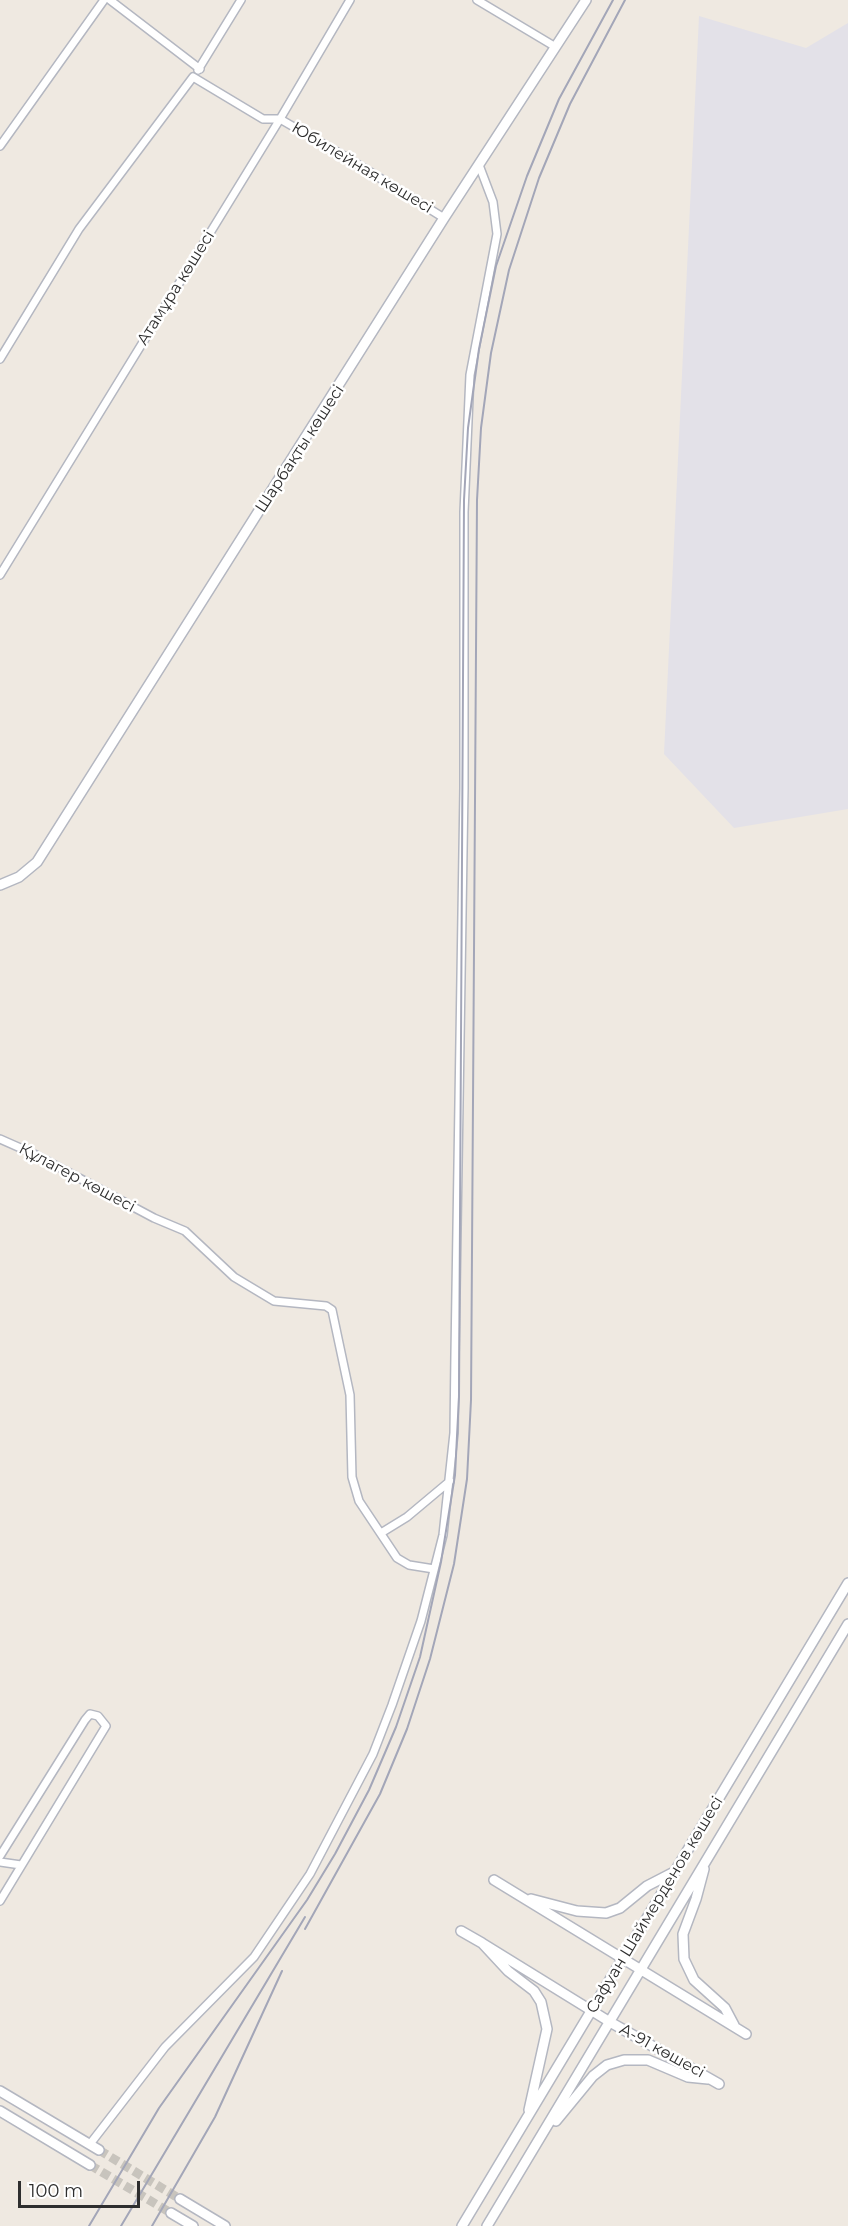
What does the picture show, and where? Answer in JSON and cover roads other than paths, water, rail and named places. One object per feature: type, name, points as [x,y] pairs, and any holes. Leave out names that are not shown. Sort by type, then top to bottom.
[{"type":"street","points":[[0,146],[104,0]]},
{"type":"street","points":[[110,0],[200,69]]},
{"type":"street","points":[[0,359],[79,229],[200,69],[242,0]]},
{"type":"street","name":"Атамұра көшесі","points":[[0,575],[351,0]]},
{"type":"street","points":[[477,0],[554,46]]},
{"type":"street","name":"Шарбақты көшесі","points":[[0,885],[19,877],[37,862],[444,218],[586,0]]},
{"type":"street","name":"Юбилейная көшесі","points":[[193,77],[263,119],[280,119],[444,218]]},
{"type":"street","points":[[90,2144],[165,2047],[254,1957],[310,1874],[373,1754],[421,1621],[443,1534],[450,1481],[455,1354],[464,800],[464,512],[470,375],[497,234],[493,202],[479,165]]},
{"type":"street","name":"Құлагер көшесі","points":[[0,1139],[34,1154],[154,1218],[186,1231],[234,1276],[274,1301],[326,1306],[332,1310],[350,1395],[352,1477],[356,1494],[381,1533]]},
{"type":"street","points":[[434,1569],[409,1565],[397,1558],[381,1533],[407,1517],[450,1481]]},
{"type":"street","name":"Сафуан Шаймерденов көшесі","points":[[461,2226],[848,1583]]},
{"type":"street","name":"Сафуан Шаймерденов көшесі","points":[[487,2226],[848,1623]]},
{"type":"street","points":[[0,1856],[85,1720],[90,1714],[98,1716],[106,1726],[0,1901]]},
{"type":"street","points":[[706,1859],[696,1899],[683,1934],[684,1959],[694,1980],[724,2008],[735,2027]]},
{"type":"street","points":[[0,1862],[21,1865]]},
{"type":"street","points":[[522,1897],[577,1911],[606,1913],[620,1908],[646,1886],[676,1870]]},
{"type":"street","points":[[494,1880],[746,2034]]},
{"type":"street","name":"А-91 көшесі","points":[[461,1931],[591,2011],[716,2082],[688,2077],[640,2059],[616,2062],[593,2076],[539,2141]]},
{"type":"street","points":[[482,1943],[508,1971],[534,1991],[545,2016],[547,2029],[527,2118]]},
{"type":"street","points":[[0,2091],[99,2150]]},
{"type":"street","points":[[0,2111],[90,2165]]},
{"type":"street","points":[[180,2199],[225,2226]]},
{"type":"street","points":[[171,2213],[193,2226]]},
{"type":"tunnel","points":[[99,2150],[180,2199]]},
{"type":"tunnel","points":[[90,2165],[171,2213]]},
{"type":"railway","points":[[89,2226],[159,2108],[307,1900],[335,1854],[369,1790],[396,1727],[420,1657],[441,1562],[455,1475],[459,1397],[464,500],[468,428],[479,349],[496,266],[527,176],[559,99],[613,0]]},
{"type":"railway","points":[[305,1929],[380,1794],[407,1729],[430,1659],[454,1564],[467,1479],[471,1400],[477,500],[481,428],[491,353],[509,270],[539,178],[570,104],[625,0]]},
{"type":"railway","points":[[121,2226],[305,1917]]},
{"type":"railway","points":[[152,2226],[215,2117],[282,1971]]}]
